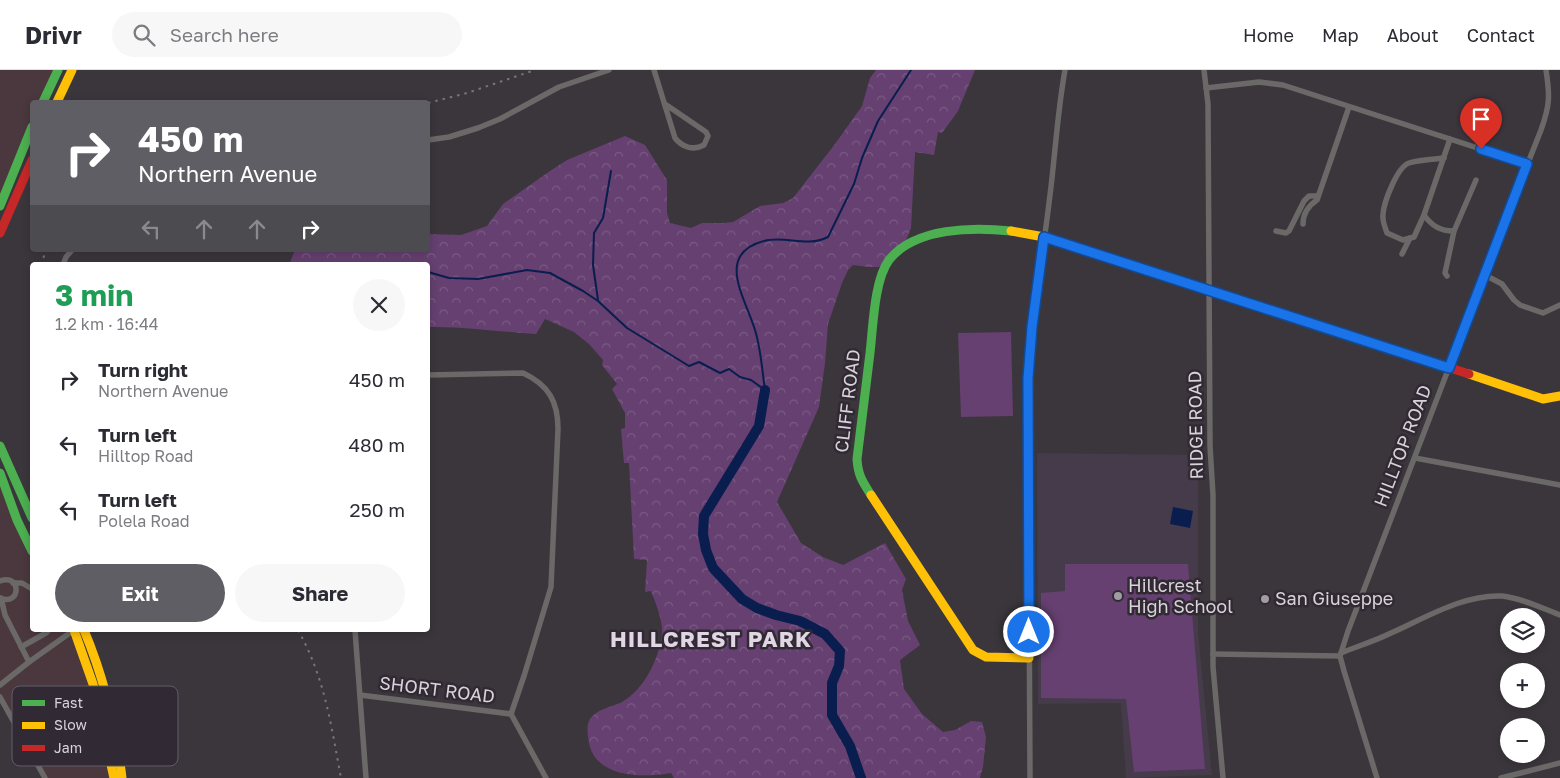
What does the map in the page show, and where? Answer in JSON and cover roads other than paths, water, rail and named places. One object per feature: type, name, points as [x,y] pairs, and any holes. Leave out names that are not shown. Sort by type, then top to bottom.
[{"type":"street","points":[[58,100],[72,70]]},
{"type":"street","points":[[430,140],[449,137],[478,128],[500,119],[559,87],[609,70]]},
{"type":"street","points":[[654,70],[664,104],[675,138],[677,141],[684,146],[692,148],[700,148],[704,145],[708,136],[706,132],[664,104]]},
{"type":"street","points":[[1030,778],[1028,378],[1032,327],[1065,70]]},
{"type":"street","name":"RIDGE ROAD","points":[[1204,70],[1208,127],[1210,446],[1213,476],[1213,654],[1223,778]]},
{"type":"street","name":"HILLTOP ROAD","points":[[1341,654],[1348,631],[1541,130],[1549,105],[1546,70]]},
{"type":"street","points":[[44,100],[56,72]]},
{"type":"street","points":[[1206,88],[1268,82],[1527,164]]},
{"type":"street","points":[[1303,224],[1303,216],[1307,209],[1311,203],[1317,200],[1349,107]]},
{"type":"street","points":[[0,206],[30,132]]},
{"type":"street","points":[[1444,158],[1409,163],[1403,167],[1391,188],[1383,217],[1387,233],[1403,240],[1414,237],[1424,214],[1444,158],[1450,139]]},
{"type":"street","points":[[0,233],[30,165]]},
{"type":"street","points":[[1446,276],[1445,273],[1454,231],[1476,180]]},
{"type":"street","points":[[1276,231],[1286,233],[1289,231],[1304,201],[1309,196],[1318,196]]},
{"type":"street","points":[[1424,214],[1430,223],[1437,228],[1454,231]]},
{"type":"street","name":"CLIFF ROAD","points":[[1029,658],[986,657],[973,650],[861,480],[857,467],[876,302],[886,266],[901,248],[932,234],[956,230],[995,228],[1044,237],[1543,399],[1560,396]]},
{"type":"street","points":[[1402,254],[1410,238]]},
{"type":"street","points":[[1485,275],[1502,284],[1520,305],[1543,313],[1560,305]]},
{"type":"street","points":[[430,375],[523,373],[532,377],[543,386],[556,406],[558,429],[551,587],[511,714],[546,778]]},
{"type":"street","points":[[1,449],[30,514]]},
{"type":"street","points":[[1415,458],[1560,485]]},
{"type":"street","points":[[0,473],[30,546]]},
{"type":"street","points":[[0,581],[8,580],[30,588]]},
{"type":"street","points":[[14,582],[16,591],[14,596],[9,599],[0,598],[5,615],[29,662]]},
{"type":"street","points":[[1213,654],[1341,654],[1455,605],[1479,598],[1509,597],[1560,614]]},
{"type":"street","points":[[21,647],[47,632]]},
{"type":"street","points":[[0,685],[71,632]]},
{"type":"street","points":[[75,632],[92,686]]},
{"type":"street","points":[[85,632],[104,686]]},
{"type":"street","points":[[355,632],[366,778]]},
{"type":"street","points":[[1341,654],[1377,778]]},
{"type":"street","name":"SHORT ROAD","points":[[360,695],[511,714]]},
{"type":"street","points":[[0,697],[12,719]]},
{"type":"street","points":[[1501,778],[1560,763]]},
{"type":"street","points":[[38,766],[45,778]]},
{"type":"water","points":[[1173,507],[1193,511],[1190,528],[1170,524]]},
{"type":"waterway","points":[[765,390],[757,337],[737,279],[737,267],[740,256],[749,247],[764,241],[780,239],[804,242],[828,237],[854,184],[862,158],[878,121],[911,70]]},
{"type":"waterway","points":[[598,300],[593,265],[594,233],[603,218],[611,171]]},
{"type":"waterway","points":[[430,273],[449,278],[478,279],[527,270],[550,273],[598,301],[627,328],[689,366],[699,362],[720,373],[729,369],[740,377],[751,380],[765,390]]},
{"type":"waterway","points":[[765,390],[759,426],[704,516],[703,534],[706,550],[713,568],[742,599],[757,608],[800,621],[825,634],[840,651],[839,666],[832,683],[832,715],[850,746],[861,778]]},
{"type":"railway","points":[[430,102],[467,93],[535,70]]},
{"type":"railway","points":[[42,262],[45,252]]},
{"type":"railway","points":[[299,632],[321,684],[341,778]]},
{"type":"place","name":"Hillcrest High School","points":[[1118,596]]},
{"type":"place","name":"San Giuseppe","points":[[1265,599]]},
{"type":"district","name":"HILLCREST PARK","points":[[711,639]]}]
